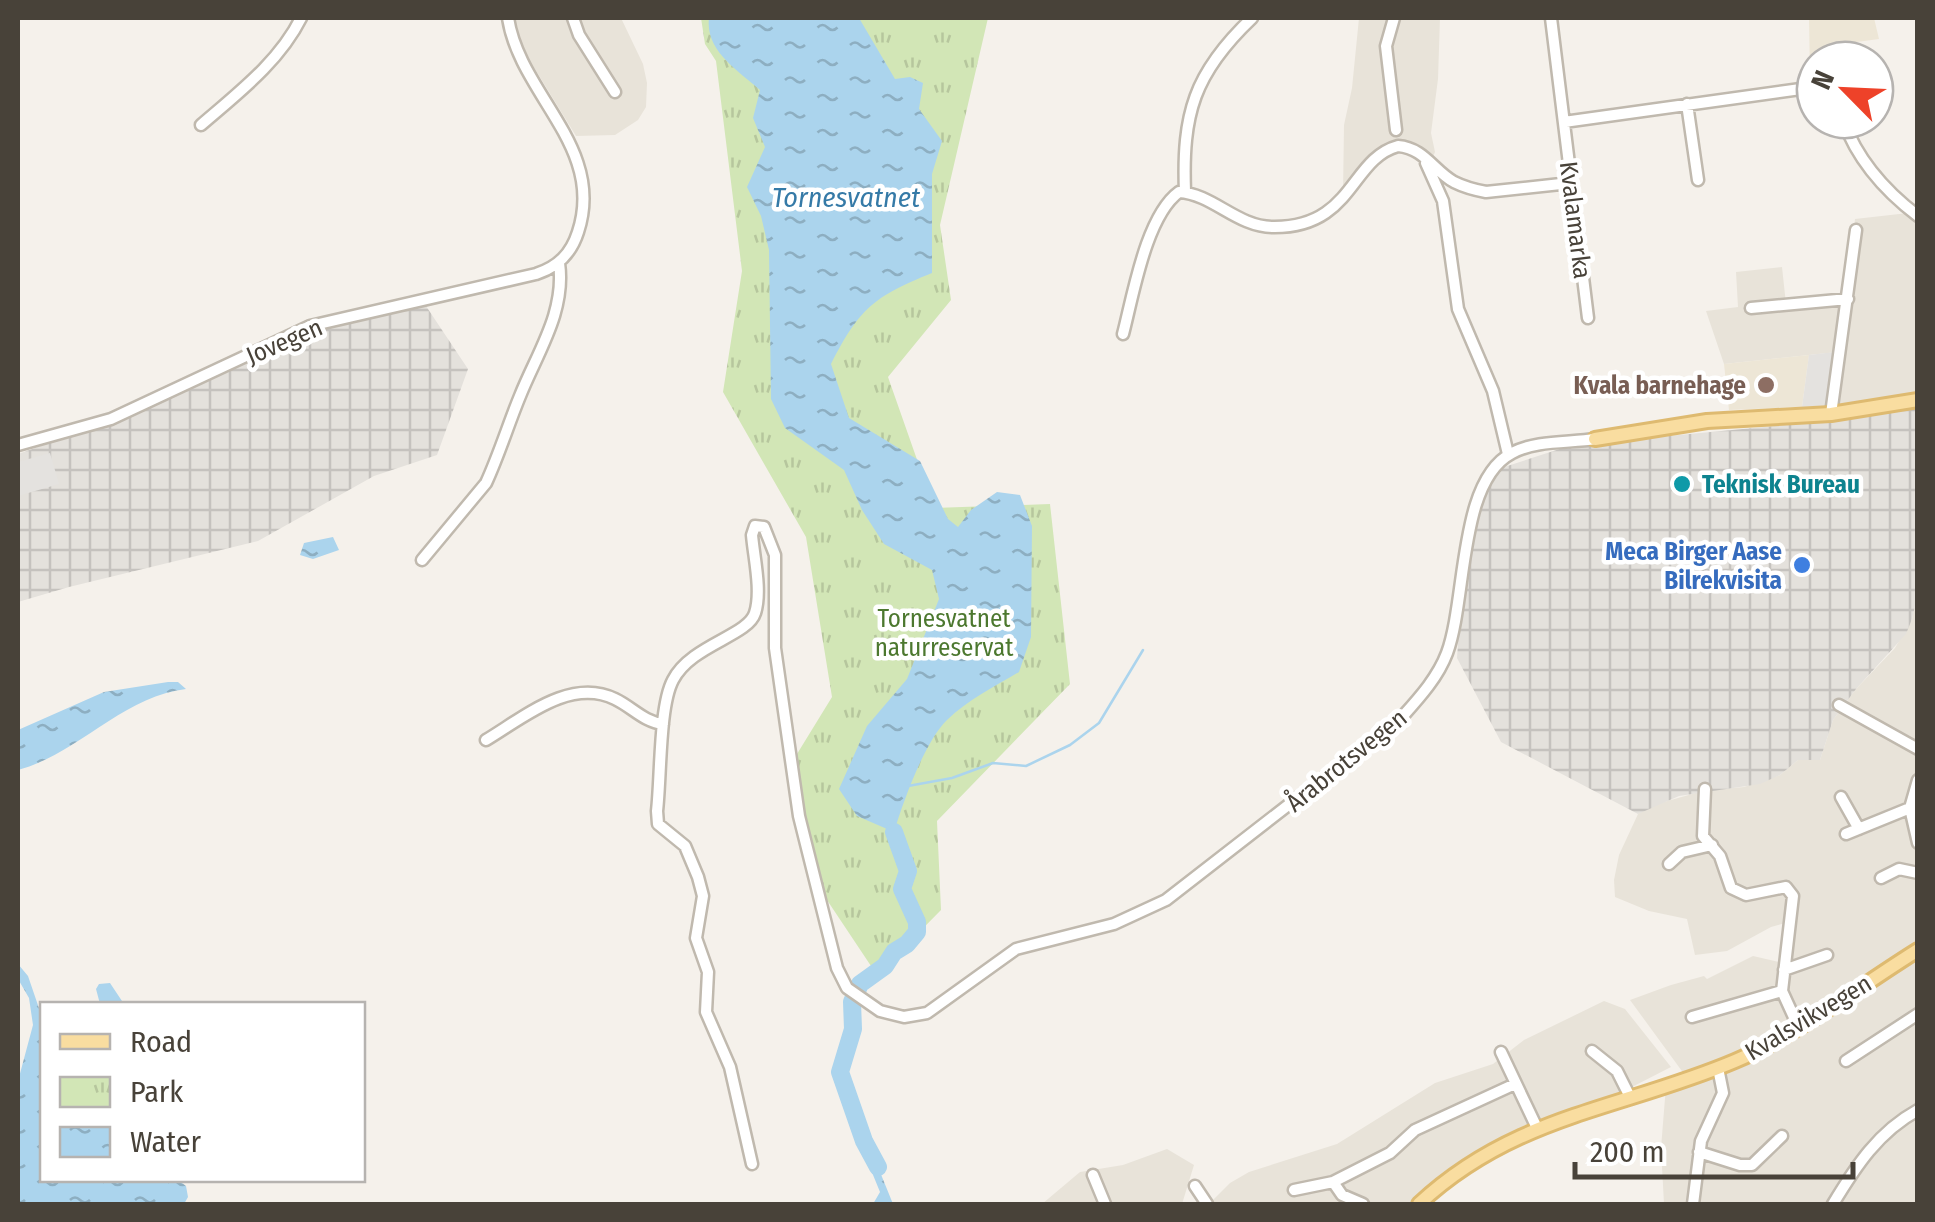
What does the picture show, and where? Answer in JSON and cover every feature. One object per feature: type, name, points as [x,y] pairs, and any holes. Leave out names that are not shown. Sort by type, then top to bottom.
[{"type":"main road","points":[[1596,439],[1707,421],[1832,414],[1918,400]]},
{"type":"main road","name":"Kvalsvikvegen","points":[[1718,1068],[1757,1051],[1918,950]]},
{"type":"main road","points":[[1420,1204],[1468,1164],[1536,1128],[1718,1068]]},
{"type":"street","points":[[201,125],[270,61],[302,18]]},
{"type":"street","points":[[422,560],[486,483],[550,332],[559,292],[559,263],[572,247],[582,215],[580,166],[569,138],[519,58],[508,18]]},
{"type":"street","points":[[572,18],[615,92]]},
{"type":"street","points":[[1186,192],[1185,132],[1200,82],[1235,33],[1252,18]]},
{"type":"street","points":[[1394,18],[1386,46],[1396,130]]},
{"type":"street","name":"Kvalamarka","points":[[1552,18],[1588,318]]},
{"type":"street","points":[[1564,122],[1795,90]]},
{"type":"street","points":[[1687,104],[1698,180]]},
{"type":"street","points":[[1852,140],[1865,164],[1918,216]]},
{"type":"street","points":[[1123,334],[1142,259],[1169,200],[1179,192],[1245,222],[1284,227],[1315,218],[1340,203],[1375,160],[1390,148],[1407,147],[1422,154],[1456,183],[1486,192],[1570,183]]},
{"type":"street","points":[[1422,154],[1443,201],[1458,309],[1491,384],[1508,454],[1522,448],[1596,439]]},
{"type":"street","points":[[1832,414],[1856,230]]},
{"type":"street","name":"Jovegen","points":[[18,446],[111,419],[310,326],[536,274],[559,263]]},
{"type":"street","points":[[1751,308],[1848,300]]},
{"type":"street","name":"Årabrotsvegen","points":[[664,724],[672,680],[686,662],[703,648],[742,629],[754,617],[752,528],[760,525],[768,534],[774,555],[775,648],[799,816],[837,968],[847,988],[892,1016],[928,1013],[1016,949],[1082,934],[1141,914],[1194,881],[1404,716],[1446,657],[1479,494],[1495,464],[1508,454]]},
{"type":"street","points":[[486,740],[560,698],[583,692],[616,699],[646,719],[664,724],[658,824],[684,846],[698,877],[703,896],[696,938],[708,972],[706,1012],[730,1067],[752,1164]]},
{"type":"street","points":[[1839,704],[1918,749]]},
{"type":"street","points":[[1918,780],[1910,808],[1918,843]]},
{"type":"street","points":[[1704,789],[1702,830],[1736,892],[1746,895],[1780,887],[1791,890],[1793,903],[1782,991],[1798,1026]]},
{"type":"street","points":[[1841,797],[1859,829]]},
{"type":"street","points":[[1846,834],[1910,808]]},
{"type":"street","points":[[1669,864],[1682,852],[1712,845]]},
{"type":"street","points":[[1881,878],[1899,869],[1918,873]]},
{"type":"street","points":[[1784,970],[1827,956]]},
{"type":"street","points":[[1692,1017],[1782,991]]},
{"type":"street","points":[[1846,1061],[1918,1014]]},
{"type":"street","points":[[1592,1050],[1616,1071],[1630,1097]]},
{"type":"street","points":[[1501,1052],[1536,1128]]},
{"type":"street","name":"Kvalsvikvegen","points":[[1693,1204],[1703,1134],[1722,1100],[1724,1084],[1718,1068]]},
{"type":"street","points":[[1294,1190],[1333,1182],[1390,1153],[1415,1130],[1515,1084]]},
{"type":"street","points":[[1833,1204],[1885,1130],[1918,1110]]},
{"type":"street","points":[[1699,1152],[1752,1166],[1782,1136]]},
{"type":"street","points":[[1094,1176],[1105,1204]]},
{"type":"street","points":[[1333,1182],[1342,1195],[1363,1204]]},
{"type":"street","points":[[1195,1186],[1207,1204]]},
{"type":"shaded area","points":[[515,18],[621,18],[643,64],[647,83],[646,107],[638,120],[615,135],[576,136],[530,61]]},
{"type":"shaded area","points":[[1359,18],[1440,18],[1431,133],[1435,152],[1432,159],[1400,146],[1343,194],[1344,125]]},
{"type":"shaded area","points":[[1809,18],[1874,18],[1879,39],[1872,40],[1809,40]]},
{"type":"shaded area","points":[[1917,212],[1917,397],[1827,421],[1837,352],[1724,364],[1706,311],[1738,307],[1736,272],[1782,267],[1786,304],[1846,300],[1855,219]]},
{"type":"shaded area","points":[[424,303],[468,369],[437,455],[374,476],[258,541],[18,602],[18,454],[120,418],[286,333]]},
{"type":"shaded area","points":[[1834,352],[1826,406],[1802,407],[1809,355]]},
{"type":"shaded area","name":"Kvala barnehage","points":[[1809,355],[1802,407],[1729,410],[1724,364]]},
{"type":"shaded area","points":[[1917,397],[1918,593],[1912,619],[1906,634],[1833,720],[1820,760],[1798,760],[1780,775],[1760,784],[1679,796],[1638,814],[1501,742],[1457,658],[1471,526],[1495,470],[1572,445],[1827,421]]},
{"type":"shaded area","points":[[50,453],[59,484],[18,496],[18,462]]},
{"type":"shaded area","points":[[1917,593],[1917,1204],[1664,1204],[1661,1148],[1666,1086],[1687,1078],[1630,1000],[1704,976],[1707,979],[1753,956],[1788,964],[1789,922],[1771,927],[1727,951],[1695,955],[1687,919],[1649,911],[1615,897],[1619,855],[1638,814],[1653,805],[1703,791],[1744,787],[1780,775],[1798,760],[1820,760],[1833,720],[1895,648],[1912,619]]},
{"type":"shaded area","points":[[1604,1001],[1625,1009],[1671,1067],[1546,1131],[1498,1144],[1421,1204],[1209,1204],[1230,1183],[1249,1172],[1337,1144],[1435,1083],[1493,1064],[1524,1040]]},
{"type":"shaded area","points":[[1167,1149],[1194,1165],[1182,1204],[1042,1204],[1080,1172],[1123,1165]]},
{"type":"green space","name":"Tornesvatnet naturreservat","points":[[701,18],[988,18],[940,225],[951,300],[888,377],[934,508],[1050,504],[1070,684],[937,821],[941,910],[877,975],[819,888],[802,820],[797,754],[832,697],[806,537],[723,392],[742,271],[716,61],[705,44]]},
{"type":"water","name":"Tornesvatnet","points":[[709,18],[859,18],[895,79],[910,77],[923,83],[919,109],[942,141],[932,174],[932,273],[895,289],[870,306],[831,364],[849,418],[920,461],[948,519],[958,527],[971,510],[997,492],[1020,495],[1032,526],[1031,637],[1019,672],[964,706],[939,730],[916,773],[894,832],[857,816],[839,789],[867,726],[907,679],[939,599],[932,570],[884,544],[862,510],[844,470],[785,428],[771,399],[769,250],[761,216],[747,187],[765,147],[753,118],[760,90],[718,50],[709,30]]},
{"type":"water","points":[[333,537],[339,550],[313,559],[300,555],[304,543]]},
{"type":"water","points":[[178,682],[186,689],[142,702],[61,752],[18,770],[18,730],[104,692]]},
{"type":"water","points":[[18,964],[28,976],[40,1011],[40,1182],[181,1182],[186,1186],[188,1197],[184,1204],[18,1204],[18,1081],[33,1025],[29,998],[18,979]]},
{"type":"water","points":[[110,983],[123,1002],[99,1002],[96,989],[99,984]]},
{"type":"water","points":[[878,1167],[893,1204],[873,1204],[880,1192],[871,1170]]},
{"type":"waterway","points":[[908,786],[952,778],[993,763],[1026,766],[1070,745],[1099,723],[1143,650]]},
{"type":"waterway","points":[[878,1167],[864,1141],[840,1072],[853,1029],[852,1002],[860,984],[885,966],[894,952],[917,932],[917,922],[902,889],[908,871],[894,832]]},
{"type":"place","name":"Kvala barnehage","points":[[1766,385]]},
{"type":"place","name":"Teknisk Bureau","points":[[1682,484]]},
{"type":"place","name":"Meca Birger Aase Bilrekvisita","points":[[1802,565]]}]
